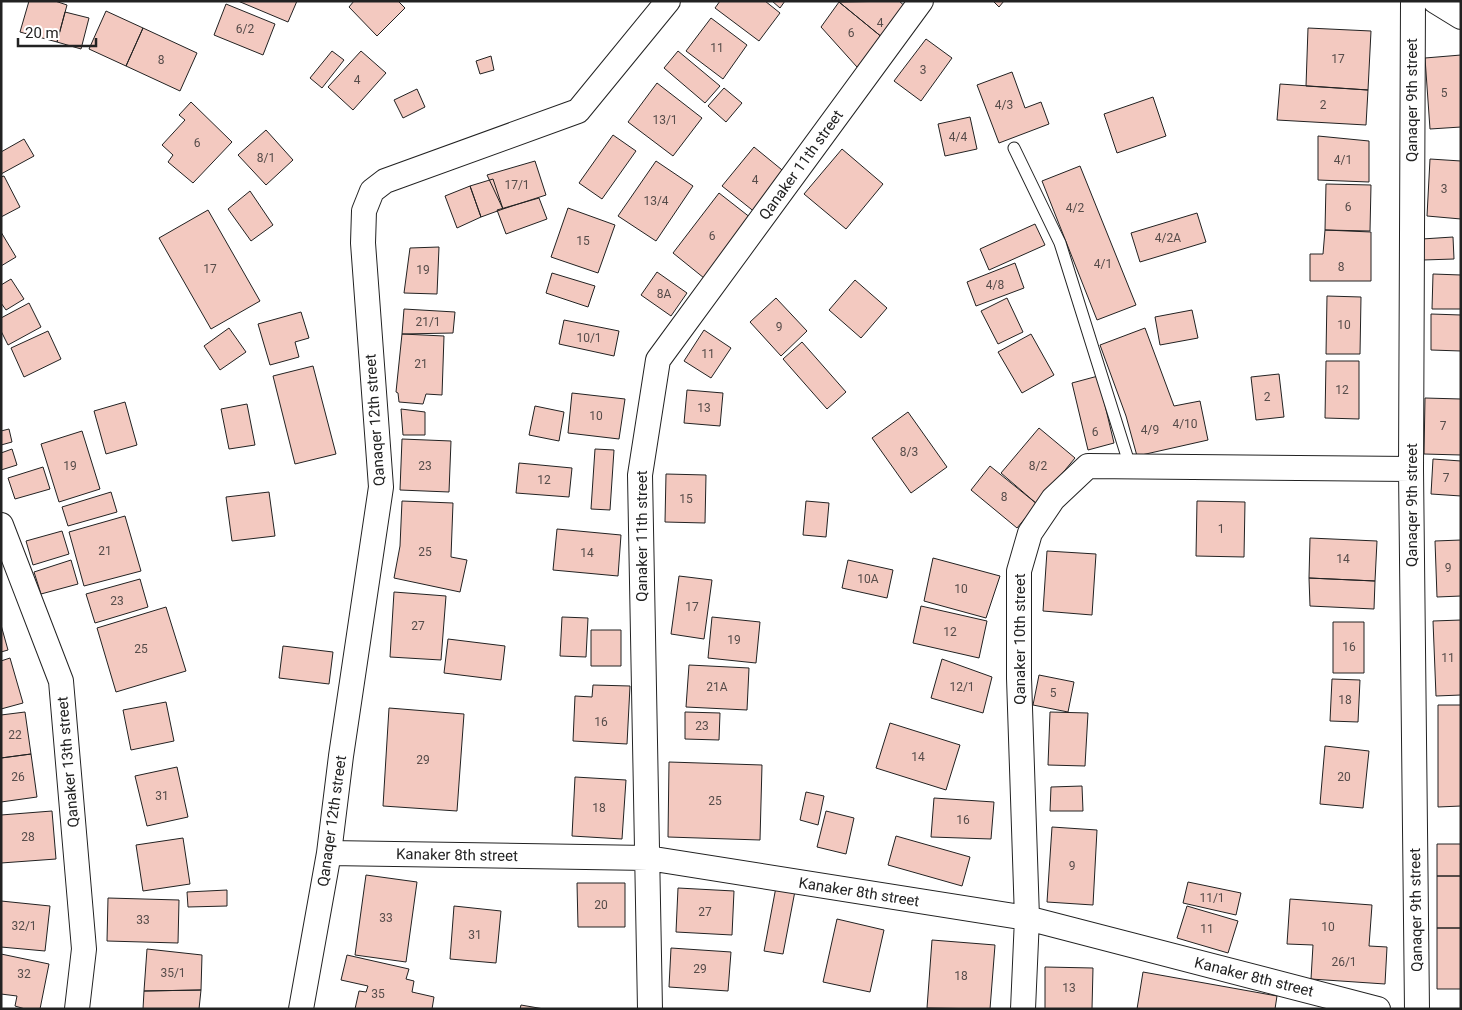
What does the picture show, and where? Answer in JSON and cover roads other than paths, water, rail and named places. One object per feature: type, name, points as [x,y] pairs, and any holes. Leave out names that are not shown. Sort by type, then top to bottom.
[{"type":"street","name":"Qanaqer 12th street","points":[[301,1009],[329,853],[341,756],[381,487],[363,243],[364,211],[372,191],[385,181],[578,111],[668,1]]},
{"type":"street","name":"Qanaker 11th street","points":[[650,1009],[640,475],[658,360],[921,1]]},
{"type":"street","name":"Qanaqer 9th street","points":[[1413,1],[1411,469],[1417,1009]]},
{"type":"street","points":[[1435,1],[1461,18]]},
{"type":"street","name":"Qanaker 10th street","points":[[1023,1009],[1026,918],[1019,678],[1019,571],[1030,533],[1053,499],[1088,466],[1411,469]]},
{"type":"street","name":"Qanaker 13th street","points":[[1,525],[61,681],[84,949],[78,1009]]},
{"type":"street","name":"Kanaker 8th street","points":[[329,853],[648,858],[1026,918],[1378,1009]]},
{"type":"lane","points":[[1014,148],[1060,244],[1130,466]]}]
